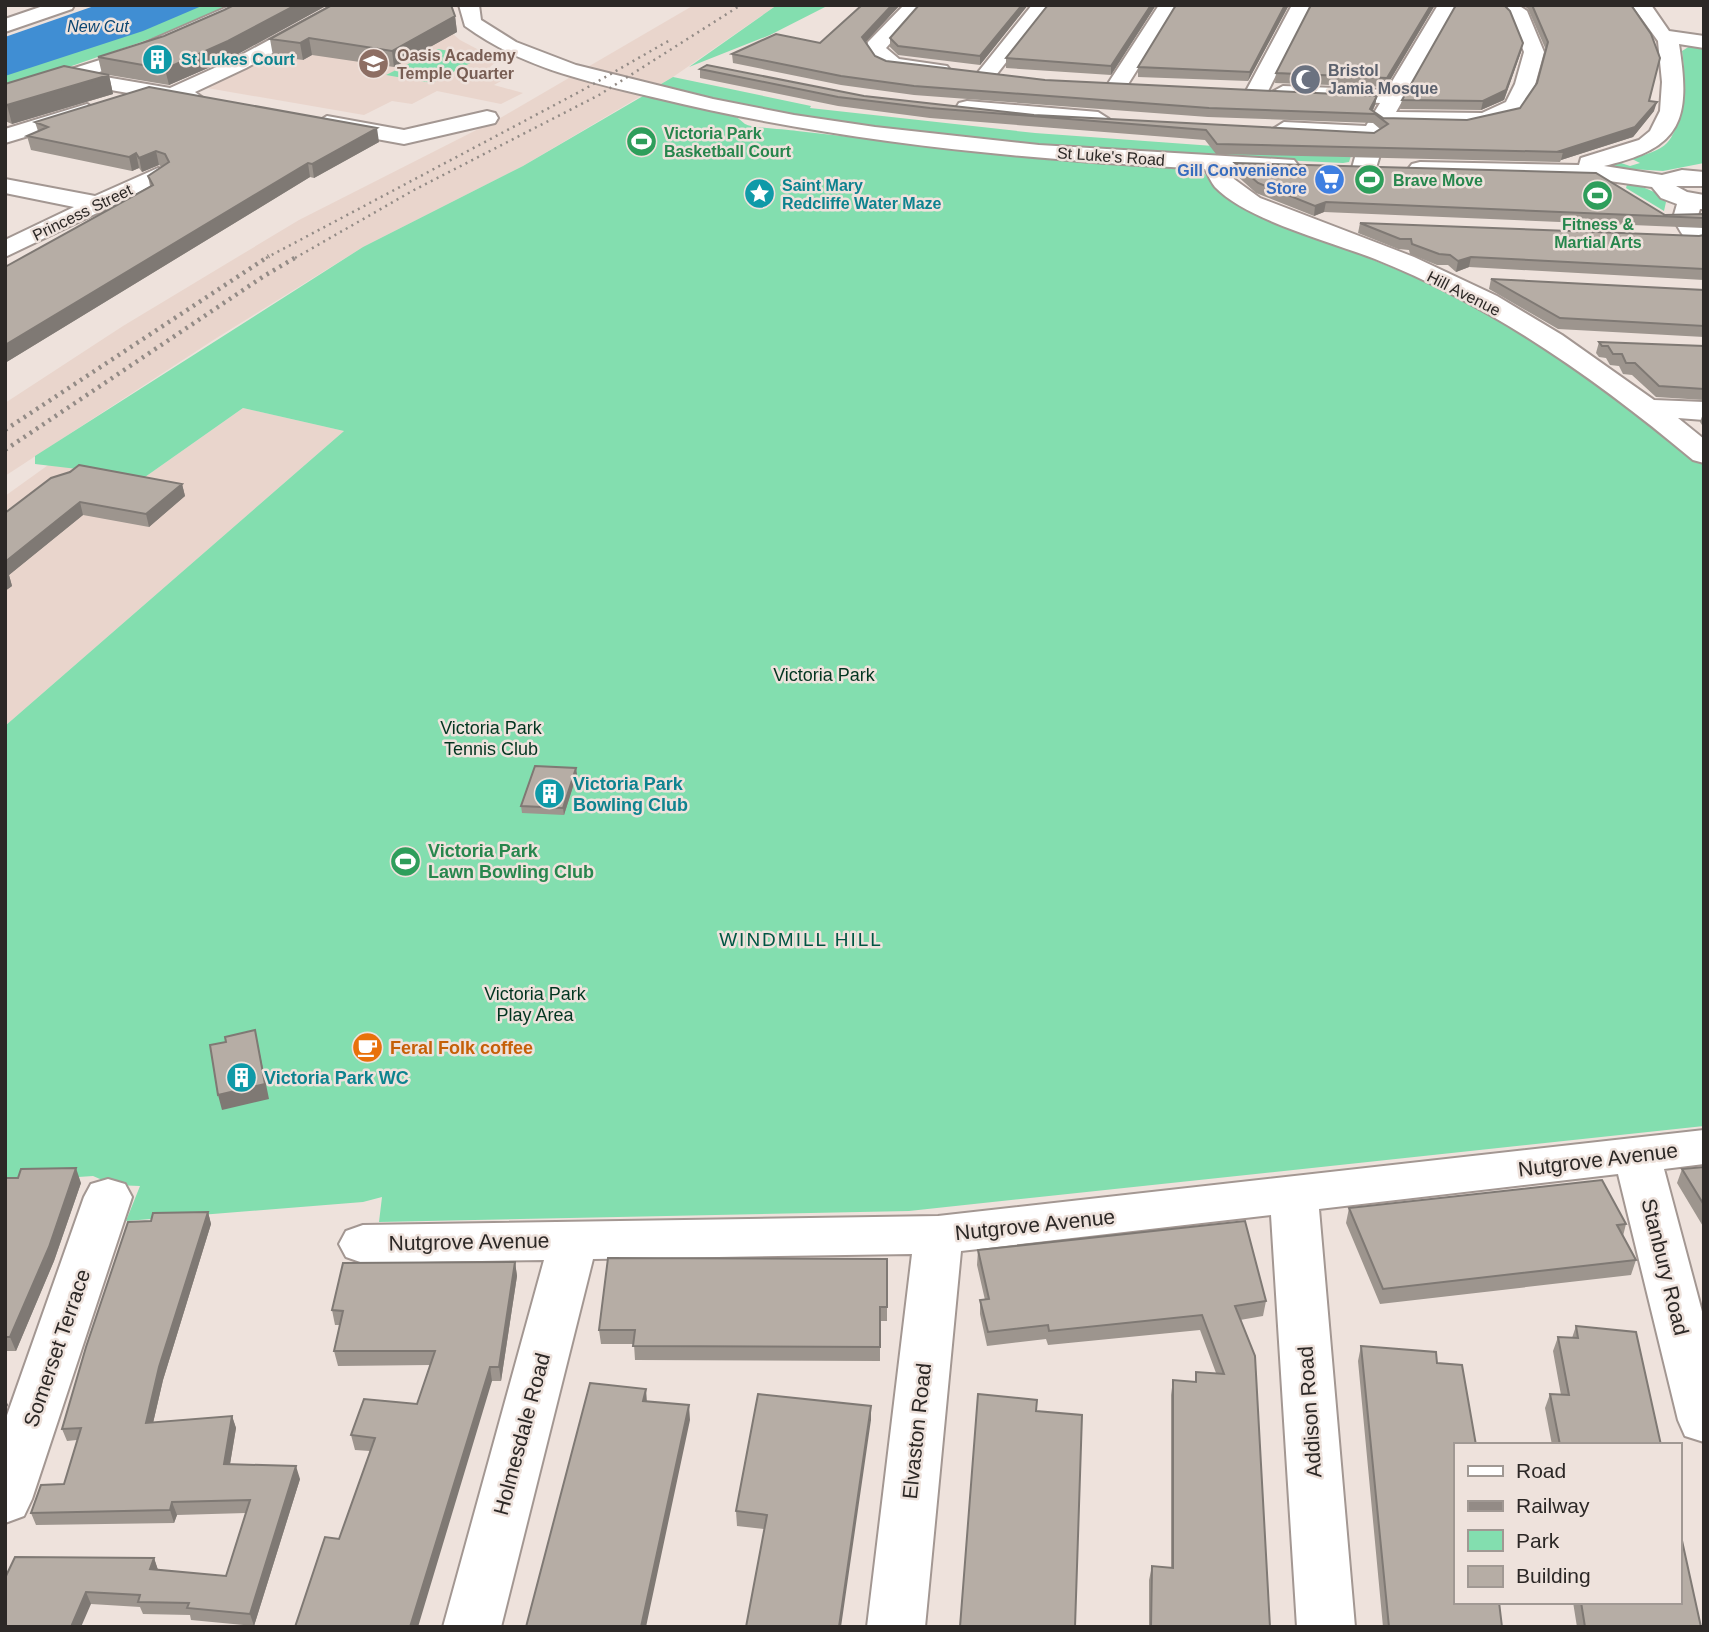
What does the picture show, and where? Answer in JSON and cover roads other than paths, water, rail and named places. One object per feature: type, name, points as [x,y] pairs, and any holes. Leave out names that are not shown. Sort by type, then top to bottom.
[{"type":"main road","points":[[5,26],[65,5]]},
{"type":"main road","points":[[5,97],[70,77],[207,26],[247,5]]},
{"type":"main road","points":[[174,94],[239,64],[349,5]]},
{"type":"main road","name":"St Luke's Road","points":[[469,5],[472,22],[484,32],[531,57],[705,106],[830,129],[970,145],[1213,162],[1313,166]]},
{"type":"main road","points":[[915,5],[875,46],[884,60],[907,67],[1010,77]]},
{"type":"main road","points":[[986,75],[1042,5]]},
{"type":"main road","points":[[1118,85],[1170,5]]},
{"type":"main road","points":[[1302,5],[1246,91],[1395,97]]},
{"type":"main road","points":[[1364,168],[1377,125],[1448,5]]},
{"type":"main road","points":[[1263,129],[1377,125],[1499,115],[1516,104],[1534,52],[1520,15],[1504,5]]},
{"type":"main road","points":[[1589,163],[1647,146],[1664,132],[1675,85],[1668,38],[1640,5]]},
{"type":"main road","points":[[1668,38],[1704,42]]},
{"type":"main road","points":[[70,77],[213,102]]},
{"type":"main road","points":[[1094,84],[1145,87]]},
{"type":"main road","points":[[5,136],[149,92]]},
{"type":"main road","points":[[940,106],[1116,120]]},
{"type":"main road","points":[[304,119],[404,137],[488,118]]},
{"type":"main road","name":"Hill Avenue","points":[[1213,162],[1219,177],[1239,195],[1453,284],[1550,340],[1649,408],[1704,454]]},
{"type":"main road","points":[[1339,167],[1595,172],[1663,182],[1682,177],[1704,179]]},
{"type":"main road","name":"Princess Street","points":[[5,250],[158,175]]},
{"type":"main road","points":[[1663,182],[1663,189],[1668,193],[1697,201],[1685,218],[1691,238]]},
{"type":"main road","points":[[5,186],[97,204]]},
{"type":"main road","points":[[1294,220],[1368,224]]},
{"type":"main road","points":[[1453,284],[1469,278],[1497,279]]},
{"type":"main road","points":[[1550,340],[1598,342]]},
{"type":"main road","points":[[1649,408],[1704,411]]},
{"type":"main road","name":"Nutgrove Avenue","points":[[363,1244],[938,1235],[1294,1197],[1704,1147]]},
{"type":"main road","name":"Stanbury Road","points":[[1637,1155],[1704,1420]]},
{"type":"main road","name":"Somerset Terrace","points":[[6,1492],[108,1197]]},
{"type":"main road","name":"Addison Road","points":[[1294,1197],[1326,1627]]},
{"type":"main road","name":"Elvaston Road","points":[[896,1627],[938,1235]]},
{"type":"main road","name":"Holmesdale Road","points":[[471,1627],[573,1241]]},
{"type":"water","name":"New Cut","points":[[97,5],[204,5],[143,31],[5,76],[5,37]]},
{"type":"railway","points":[[295,258],[414,190],[599,95],[741,5]]},
{"type":"railway","points":[[266,258],[581,91],[670,40]]},
{"type":"railway","points":[[5,430],[269,256]]},
{"type":"railway","points":[[5,450],[298,256]]},
{"type":"place","name":"St Lukes Court","points":[[158,59]]},
{"type":"place","name":"Oasis Academy Temple Quarter","points":[[374,64]]},
{"type":"place","name":"Bristol Jamia Mosque","points":[[1305,79]]},
{"type":"place","name":"Victoria Park Basketball Court","points":[[641,142]]},
{"type":"place","name":"Gill Convenience Store","points":[[1330,179]]},
{"type":"place","name":"Brave Move","points":[[1370,180]]},
{"type":"place","name":"Saint Mary Redcliffe Water Maze","points":[[759,194]]},
{"type":"place","name":"Fitness & Martial Arts","points":[[1598,195]]},
{"type":"place","name":"Victoria Park Bowling Club","points":[[550,794]]},
{"type":"place","name":"Victoria Park Lawn Bowling Club","points":[[405,861]]},
{"type":"place","name":"Feral Folk coffee","points":[[367,1048]]},
{"type":"place","name":"Victoria Park WC","points":[[241,1078]]},
{"type":"district","name":"WINDMILL HILL","points":[[801,939]]},
{"type":"park label","name":"Victoria Park","points":[[824,675]]},
{"type":"park label","name":"Victoria Park Tennis Club","points":[[491,738]]},
{"type":"park label","name":"Victoria Park Play Area","points":[[535,1004]]}]
